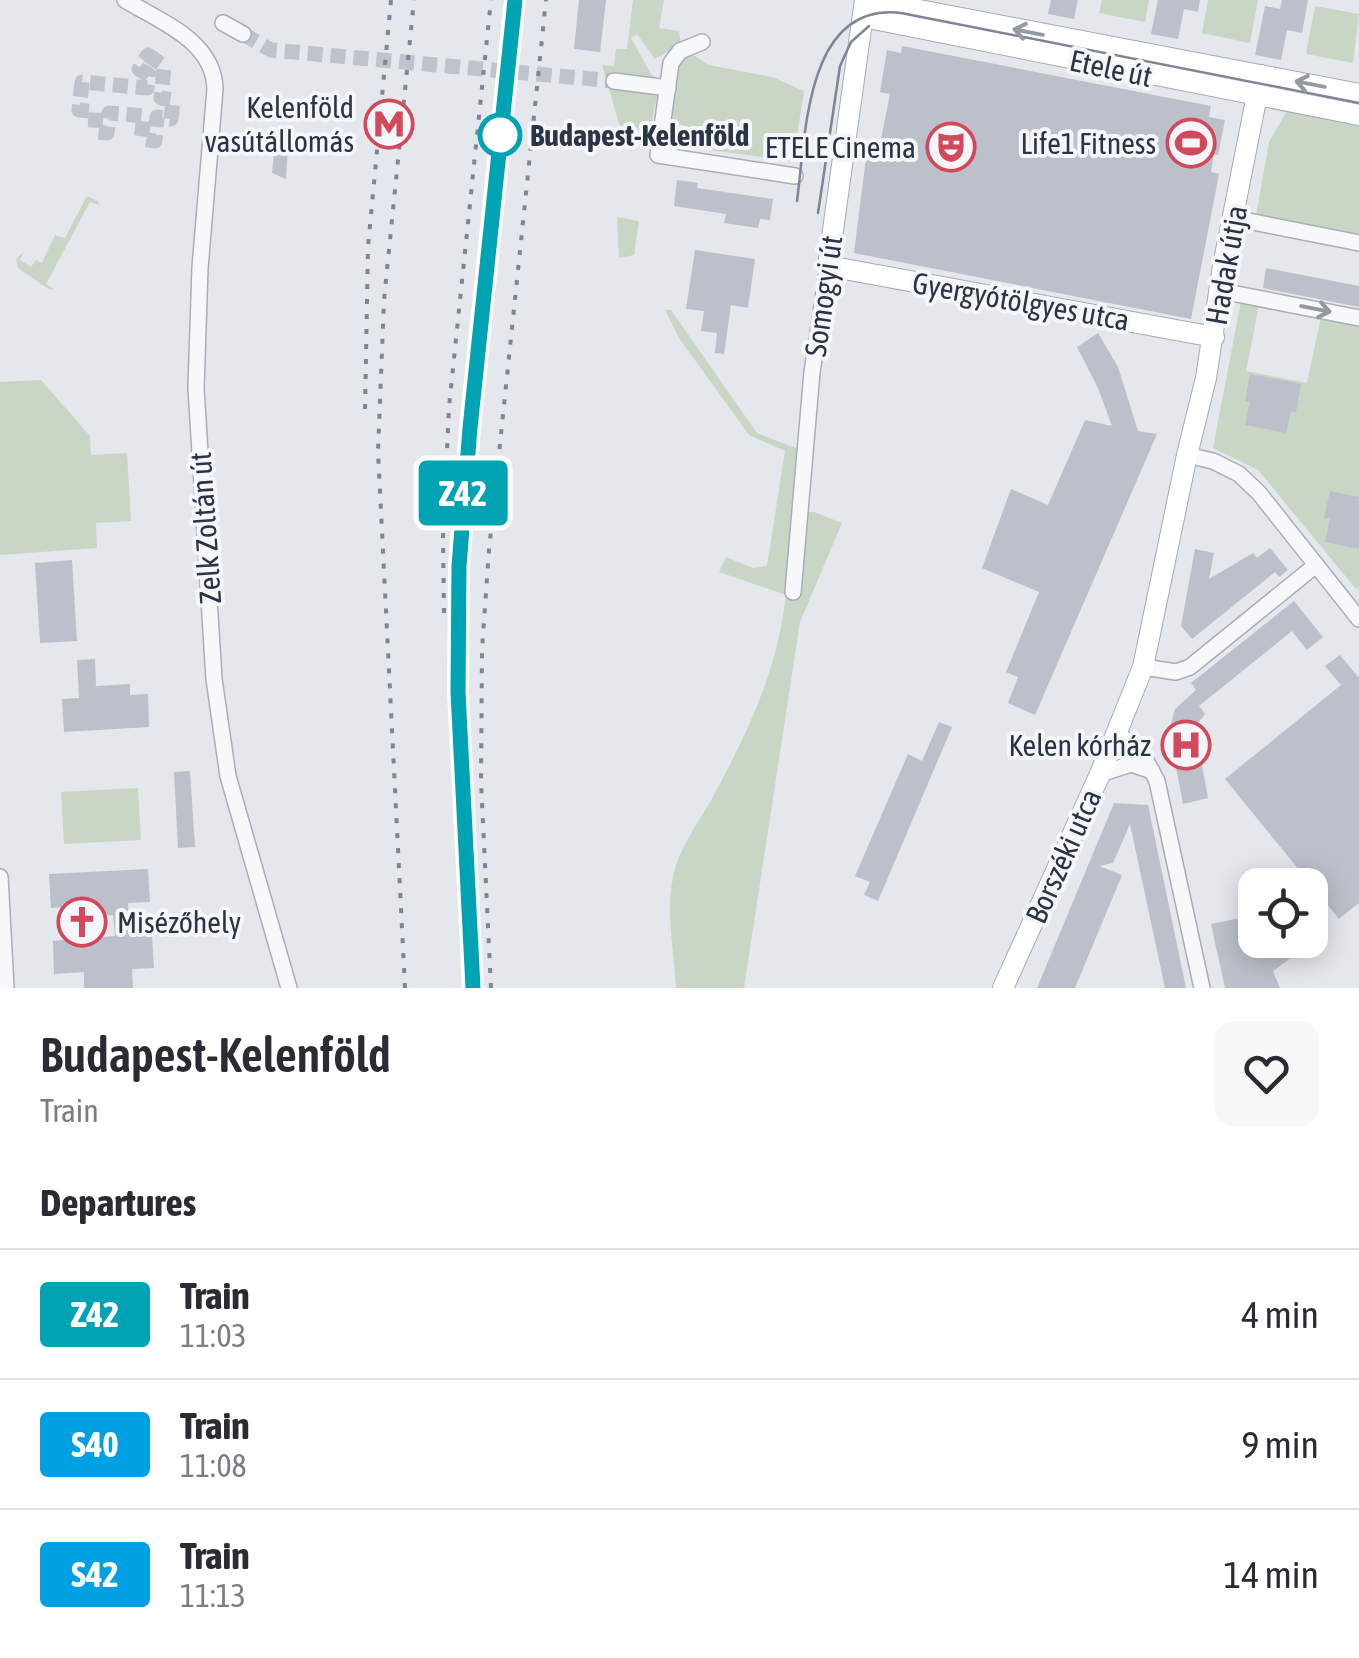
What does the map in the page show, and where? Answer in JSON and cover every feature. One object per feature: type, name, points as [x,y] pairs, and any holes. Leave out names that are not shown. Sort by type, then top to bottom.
[{"type":"main road","name":"Etele út","points":[[865,6],[894,25],[1359,116]]},
{"type":"main road","name":"Etele út","points":[[865,6],[1359,94]]},
{"type":"main road","name":"Somogyi út","points":[[828,266],[865,6]]},
{"type":"main road","points":[[860,52],[875,32],[894,25]]},
{"type":"main road","name":"Hadak útja","points":[[1174,526],[1214,337],[1262,75]]},
{"type":"main road","name":"Gyergyótölgyes utca","points":[[828,266],[1214,337]]},
{"type":"main road","name":"Borszéki utca","points":[[1003,988],[1118,733],[1143,667],[1174,526]]},
{"type":"street","name":"Zelk Zoltán út","points":[[125,0],[190,40],[210,60],[216,83],[200,268],[196,388],[214,680],[228,776],[289,988]]},
{"type":"street","points":[[223,22],[243,34]]},
{"type":"street","points":[[702,42],[675,56],[658,155],[788,174]]},
{"type":"street","points":[[614,81],[668,88]]},
{"type":"street","points":[[1233,218],[1359,243]]},
{"type":"street","name":"Somogyi út","points":[[793,592],[812,372],[828,266]]},
{"type":"street","points":[[1222,291],[1359,318]]},
{"type":"street","points":[[1186,455],[1239,474],[1359,619]]},
{"type":"street","points":[[1143,667],[1176,672],[1190,667],[1316,565]]},
{"type":"street","points":[[1118,733],[1152,770],[1202,988]]},
{"type":"street","points":[[1100,774],[1132,764],[1152,770]]},
{"type":"street","points":[[0,877],[6,988]]},
{"type":"green space","points":[[633,0],[664,0],[659,28],[679,31],[681,44],[655,59],[637,34],[631,38],[651,74],[660,81],[650,131],[620,127],[602,65],[614,66],[616,49],[627,49]]},
{"type":"green space","points":[[1102,0],[1149,0],[1145,22],[1099,13]]},
{"type":"green space","points":[[1208,0],[1258,0],[1250,43],[1202,33]]},
{"type":"green space","points":[[1315,6],[1359,14],[1353,63],[1306,54]]},
{"type":"green space","points":[[690,53],[709,65],[772,77],[804,91],[793,161],[680,146],[683,125],[670,123],[678,64]]},
{"type":"green space","points":[[1288,109],[1359,123],[1359,236],[1256,216],[1269,142]]},
{"type":"green space","points":[[87,196],[99,205],[90,202],[46,284],[54,289],[50,290],[18,268],[16,259],[24,252],[20,260],[31,267],[36,260],[42,263],[55,235],[65,238]]},
{"type":"green space","points":[[617,217],[639,221],[634,255],[619,258]]},
{"type":"green space","points":[[1241,301],[1259,305],[1246,371],[1307,383],[1321,317],[1359,324],[1356,589],[1258,470],[1213,448]]},
{"type":"green space","points":[[665,310],[671,310],[757,433],[798,449],[794,511],[814,512],[842,523],[800,622],[744,988],[676,988],[670,901],[681,853],[738,748],[776,649],[786,595],[719,572],[726,557],[753,568],[767,566],[785,451],[749,435],[679,338]]},
{"type":"green space","points":[[41,380],[90,436],[91,455],[127,453],[131,521],[96,523],[97,548],[0,555],[0,382]]},
{"type":"green space","points":[[138,788],[141,840],[64,844],[61,792]]},
{"type":"building","name":"Budapest-Kelenföld","points":[[579,0],[606,0],[600,52],[574,49]]},
{"type":"building","points":[[1051,0],[1078,0],[1074,19],[1048,14]]},
{"type":"building","points":[[1158,0],[1200,0],[1198,12],[1184,9],[1178,39],[1151,34]]},
{"type":"building","points":[[1282,0],[1308,0],[1302,33],[1287,30],[1281,60],[1255,55],[1265,6],[1280,9]]},
{"type":"building","points":[[902,46],[1211,106],[1209,117],[1225,120],[1218,155],[1214,154],[1211,172],[1219,174],[1191,319],[854,253],[868,142],[880,144],[890,94],[880,92],[887,50],[901,53]]},
{"type":"building","points":[[275,142],[288,143],[286,179],[272,173]]},
{"type":"building","points":[[677,180],[698,183],[697,188],[773,199],[770,220],[760,219],[758,228],[724,223],[726,214],[674,206]]},
{"type":"building","points":[[695,250],[755,259],[748,308],[731,305],[724,354],[715,353],[717,333],[701,331],[704,311],[686,309]]},
{"type":"building","points":[[1266,268],[1359,286],[1359,307],[1263,288]]},
{"type":"building","points":[[1098,333],[1118,367],[1138,431],[1157,434],[1035,715],[1008,703],[1018,677],[1006,672],[1039,592],[982,568],[1011,489],[1048,505],[1085,420],[1112,426],[1077,347]]},
{"type":"building","points":[[1250,374],[1301,384],[1296,412],[1291,411],[1286,433],[1245,425]]},
{"type":"building","points":[[1330,491],[1359,497],[1359,549],[1325,542],[1330,519],[1324,518]]},
{"type":"building","points":[[1270,548],[1288,570],[1279,577],[1275,572],[1192,639],[1181,626],[1195,549],[1214,553],[1209,579],[1253,553],[1257,558]]},
{"type":"building","points":[[72,560],[77,641],[40,643],[35,563]]},
{"type":"building","points":[[1294,601],[1323,637],[1307,650],[1292,631],[1199,706],[1205,714],[1195,727],[1208,798],[1183,804],[1171,740],[1175,709],[1196,690],[1191,683]]},
{"type":"building","points":[[1340,655],[1359,678],[1359,903],[1339,919],[1328,905],[1328,868],[1297,868],[1225,779],[1341,685],[1325,666]]},
{"type":"building","points":[[95,659],[96,686],[130,684],[130,695],[148,694],[149,727],[64,732],[62,699],[79,698],[77,660]]},
{"type":"building","points":[[939,722],[952,727],[878,901],[864,895],[870,882],[855,876],[908,754],[922,761]]},
{"type":"building","points":[[190,771],[195,847],[178,848],[174,772]]},
{"type":"building","points":[[1114,803],[1148,805],[1186,988],[1165,988],[1130,824],[1113,863],[1099,866],[1122,875],[1075,988],[1037,988]]},
{"type":"building","points":[[148,869],[150,902],[128,903],[130,936],[152,935],[154,968],[132,969],[133,988],[84,988],[84,972],[54,974],[53,941],[75,939],[73,906],[51,908],[49,874]],"holes":[[[113,915],[115,936],[90,938],[88,917]]]},
{"type":"building","points":[[1238,918],[1238,958],[1291,958],[1273,971],[1280,988],[1225,988],[1211,924]]},
{"type":"tunnel","points":[[243,34],[271,50],[614,81]]},
{"type":"tunnel","points":[[148,55],[164,66],[161,98],[173,100],[171,119],[157,117],[155,141],[141,139],[144,116],[109,113],[107,133],[95,132],[96,112],[79,110],[82,82],[147,88],[149,75],[139,69],[148,55]]},
{"type":"tram line","points":[[797,201],[816,78],[828,50],[846,28],[869,15],[901,13],[1359,103]]},
{"type":"tram line","points":[[818,213],[840,66],[851,42],[869,26]]},
{"type":"railway","points":[[365,409],[368,247],[391,0]]},
{"type":"railway","points":[[405,988],[378,452],[384,300],[414,0]]},
{"type":"railway","points":[[444,613],[449,407],[491,0]]},
{"type":"railway","points":[[473,988],[458,705],[459,566],[515,0]]},
{"type":"railway","points":[[491,988],[481,782],[482,649],[546,0]]},
{"type":"train","name":"Z42","points":[[473,988],[458,692],[459,566],[462,504],[515,0]]},
{"type":"place","name":"Kelenföld vasútállomás","points":[[389,124]]},
{"type":"place","name":"Budapest-Kelenföld","points":[[500,135]]},
{"type":"place","name":"Life1 Fitness","points":[[1191,143]]},
{"type":"place","name":"ETELE Cinema","points":[[951,147]]},
{"type":"place","name":"Kelen kórház","points":[[1186,745]]},
{"type":"place","name":"Misézőhely","points":[[82,922]]}]
